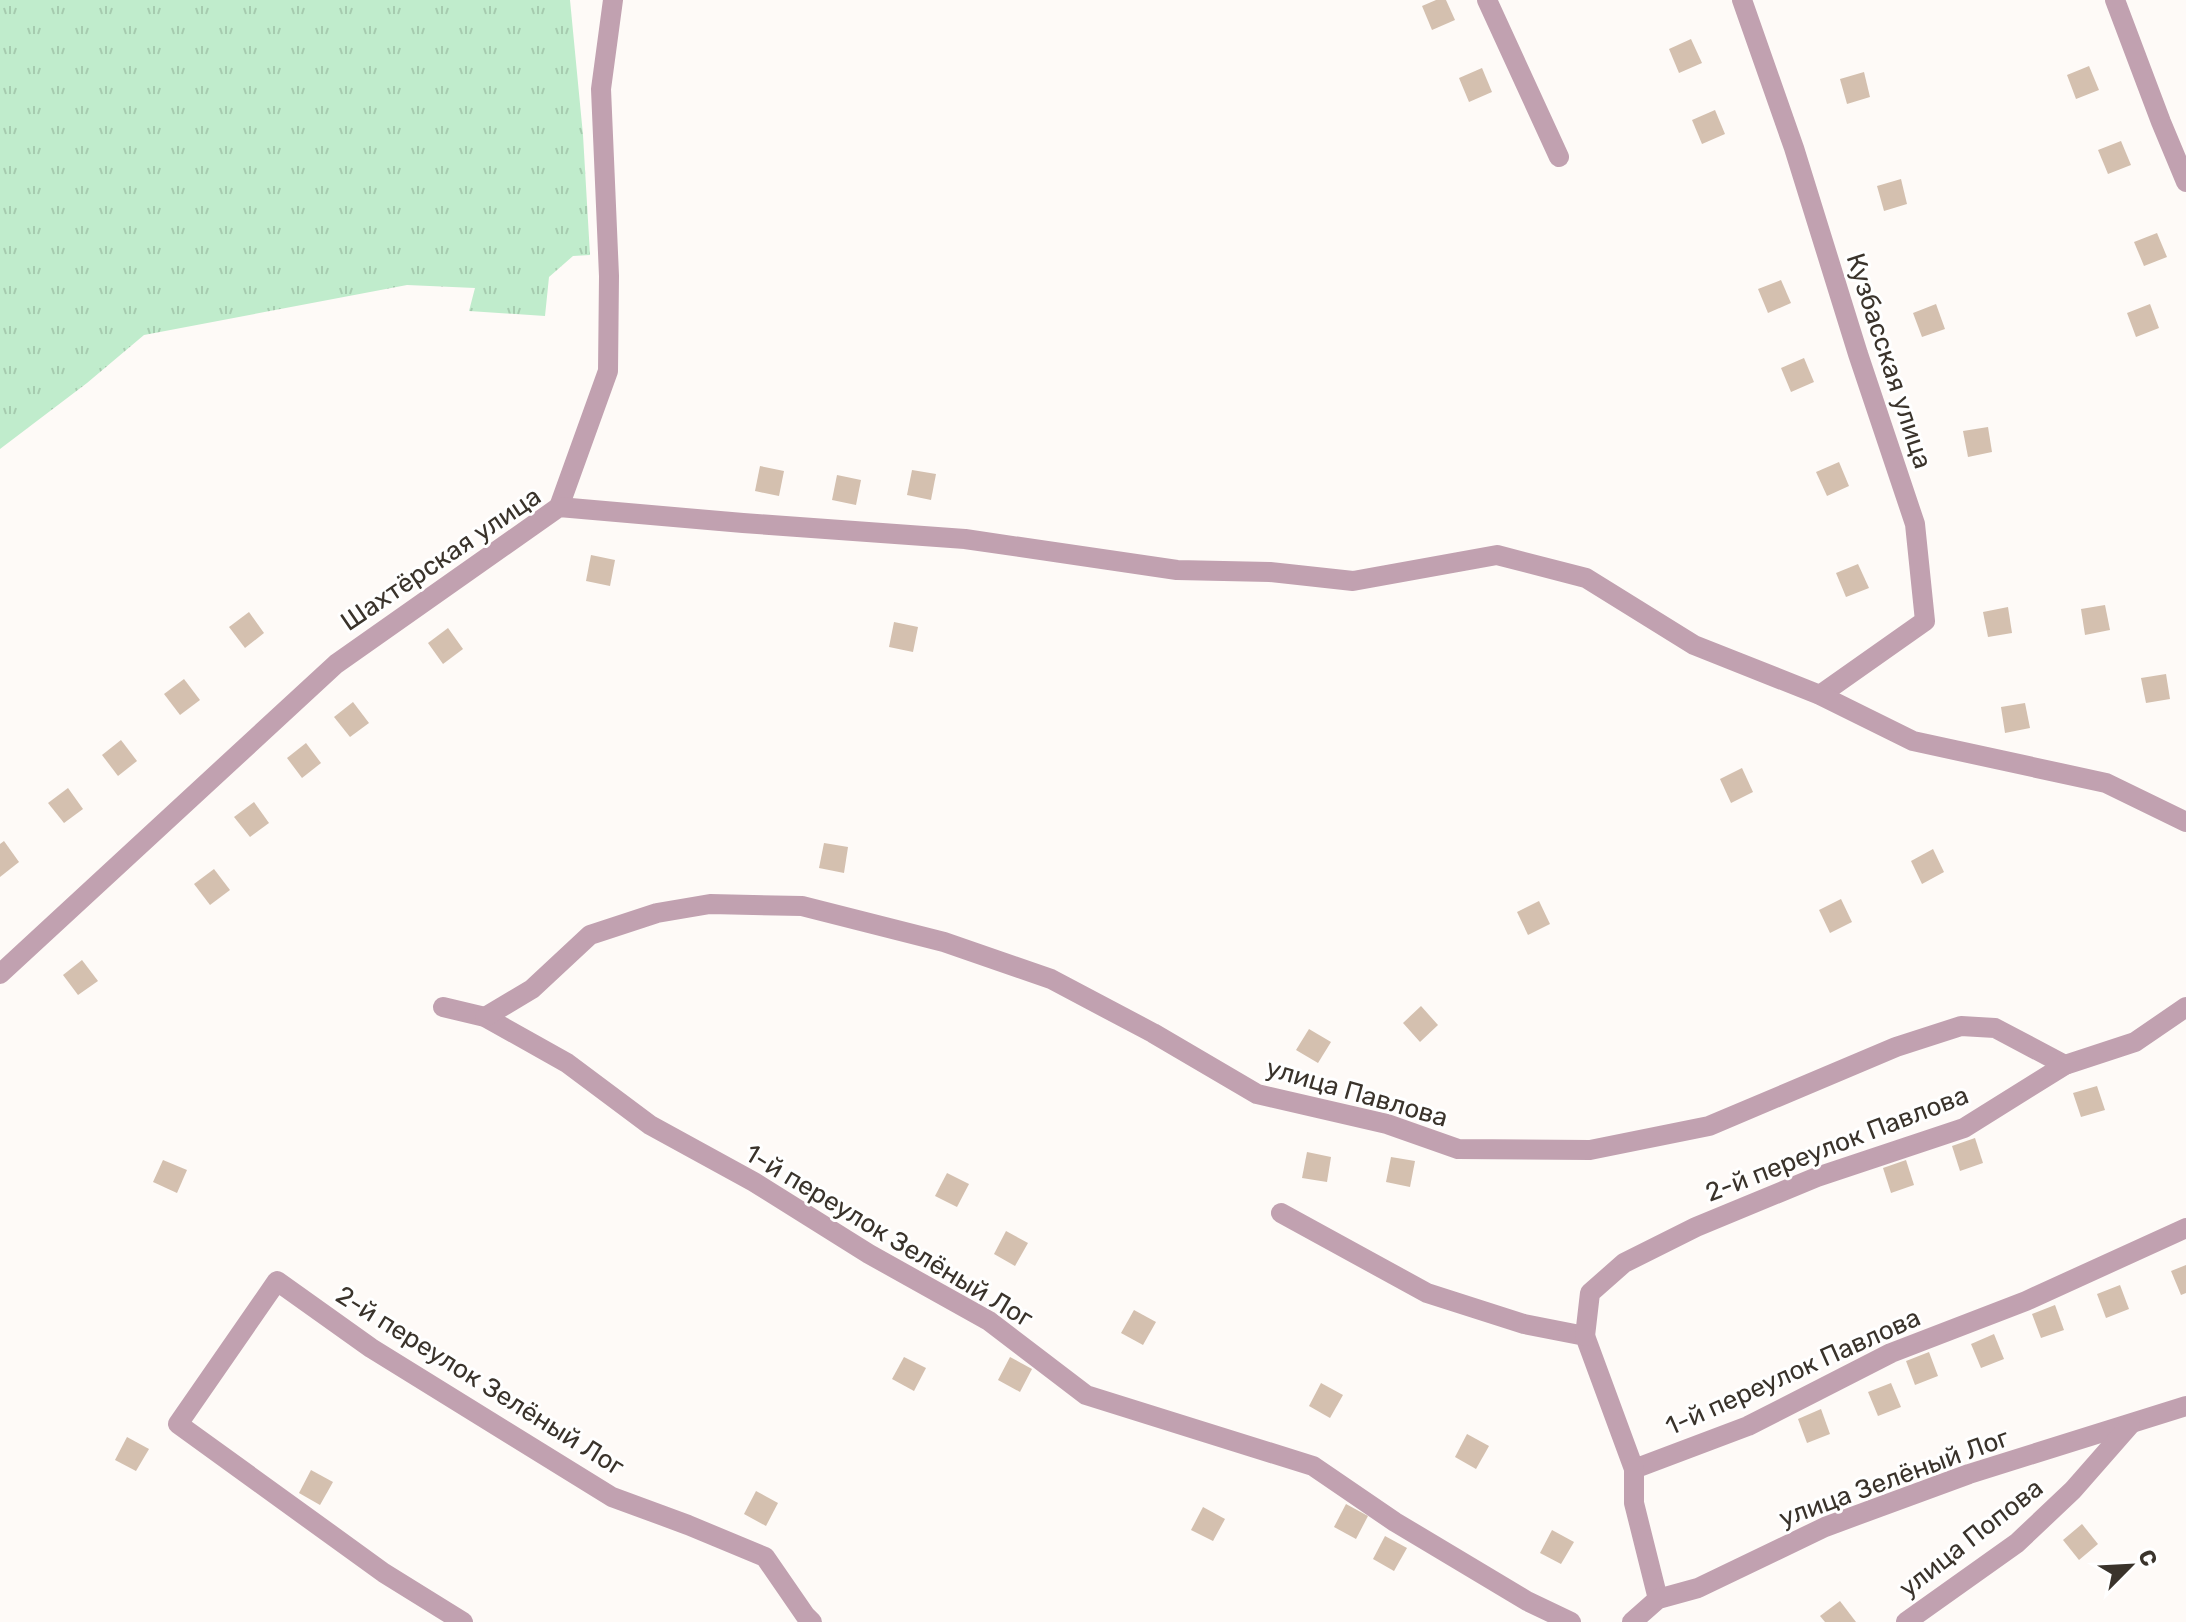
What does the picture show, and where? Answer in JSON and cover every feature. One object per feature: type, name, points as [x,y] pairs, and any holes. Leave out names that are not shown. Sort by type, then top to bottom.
[{"type":"street","points":[[559,507],[608,371],[609,276],[601,89],[613,0]]},
{"type":"street","points":[[1487,0],[1559,157]]},
{"type":"street","name":"Кузбасская улица","points":[[1742,0],[1794,148],[1915,524],[1925,621],[1820,695]]},
{"type":"street","points":[[2115,0],[2186,182]]},
{"type":"street","name":"Шахтёрская улица","points":[[0,974],[336,664],[559,507],[965,539],[1177,570],[1270,572],[1353,581],[1497,555],[1586,578],[1694,645],[1820,695],[1913,741],[2106,783],[2186,822]]},
{"type":"street","name":"улица Павлова","points":[[485,1017],[532,989],[590,935],[657,913],[710,904],[802,906],[944,942],[1051,979],[1153,1033],[1257,1094],[1387,1124],[1458,1149],[1590,1150],[1709,1126],[1896,1047],[1961,1026],[1995,1028],[2065,1065]]},
{"type":"street","name":"1-й переулок Зелёный Лог","points":[[443,1007],[485,1017],[567,1063],[650,1125],[754,1182],[869,1254],[989,1321],[1086,1395],[1313,1466],[1422,1538],[1527,1601],[1571,1622]]},
{"type":"street","name":"2-й переулок Павлова","points":[[1585,1336],[1590,1293],[1624,1263],[1696,1227],[1817,1177],[1964,1128],[2065,1065],[2135,1042],[2186,1007]]},
{"type":"street","points":[[1281,1213],[1427,1293],[1524,1324],[1585,1336],[1634,1469],[1634,1503],[1658,1599]]},
{"type":"street","name":"1-й переулок Павлова","points":[[1634,1469],[1748,1426],[1891,1353],[2026,1301],[2186,1228]]},
{"type":"street","name":"2-й переулок Зелёный Лог","points":[[463,1622],[384,1573],[178,1424],[277,1281],[371,1348],[612,1497],[765,1557],[812,1622]]},
{"type":"street","name":"улица Зелёный Лог","points":[[1632,1622],[1658,1599],[1698,1588],[1825,1527],[1969,1474],[2186,1406]]},
{"type":"street","name":"улица Попова","points":[[1906,1622],[2017,1543],[2073,1490],[2131,1424]]},
{"type":"green space","points":[[0,0],[570,0],[583,135],[590,255],[573,256],[549,277],[545,316],[469,311],[475,288],[407,285],[144,335],[0,449]]},
{"type":"building","points":[[1436,0],[1446,0],[1455,20],[1432,30],[1422,6]]},
{"type":"building","points":[[1691,39],[1702,63],[1679,73],[1669,49]]},
{"type":"building","points":[[2089,66],[2099,90],[2076,99],[2067,75]]},
{"type":"building","points":[[1482,68],[1492,92],[1469,102],[1459,78]]},
{"type":"building","points":[[1864,72],[1870,97],[1847,104],[1840,79]]},
{"type":"building","points":[[1715,110],[1725,134],[1702,144],[1692,120]]},
{"type":"building","points":[[2121,141],[2131,165],[2108,174],[2098,150]]},
{"type":"building","points":[[1901,179],[1907,204],[1884,211],[1877,186]]},
{"type":"building","points":[[2157,233],[2167,257],[2144,266],[2134,242]]},
{"type":"building","points":[[1781,280],[1791,303],[1768,313],[1758,289]]},
{"type":"building","points":[[1936,304],[1945,329],[1922,337],[1913,313]]},
{"type":"building","points":[[2150,304],[2159,328],[2136,337],[2127,313]]},
{"type":"building","points":[[1804,358],[1814,382],[1791,392],[1781,368]]},
{"type":"building","points":[[1988,427],[1992,452],[1968,457],[1963,431]]},
{"type":"building","points":[[1839,462],[1849,486],[1827,496],[1816,472]]},
{"type":"building","points":[[760,466],[784,471],[779,496],[755,491]]},
{"type":"building","points":[[912,470],[936,474],[931,500],[907,495]]},
{"type":"building","points":[[837,475],[861,480],[856,505],[832,500]]},
{"type":"building","points":[[591,555],[615,560],[610,586],[586,581]]},
{"type":"building","points":[[1858,564],[1869,588],[1846,597],[1836,573]]},
{"type":"building","points":[[2105,605],[2110,630],[2085,635],[2081,609]]},
{"type":"building","points":[[2008,607],[2012,633],[1988,637],[1983,612]]},
{"type":"building","points":[[249,612],[264,633],[245,648],[229,627]]},
{"type":"building","points":[[894,622],[918,627],[913,652],[889,647]]},
{"type":"building","points":[[448,628],[463,649],[443,664],[428,643]]},
{"type":"building","points":[[2166,674],[2170,699],[2146,703],[2141,678]]},
{"type":"building","points":[[184,679],[200,700],[180,715],[164,694]]},
{"type":"building","points":[[353,702],[369,723],[350,737],[334,717]]},
{"type":"building","points":[[2025,703],[2030,728],[2005,733],[2001,707]]},
{"type":"building","points":[[121,740],[137,761],[118,776],[102,755]]},
{"type":"building","points":[[306,743],[321,763],[302,778],[287,758]]},
{"type":"building","points":[[1742,768],[1753,792],[1731,803],[1720,779]]},
{"type":"building","points":[[68,788],[83,809],[64,823],[48,803]]},
{"type":"building","points":[[254,802],[269,823],[250,837],[234,817]]},
{"type":"building","points":[[4,841],[19,862],[0,877],[0,844]]},
{"type":"building","points":[[824,843],[848,847],[844,873],[819,868]]},
{"type":"building","points":[[1933,849],[1944,872],[1922,884],[1911,861]]},
{"type":"building","points":[[214,869],[230,890],[210,905],[194,884]]},
{"type":"building","points":[[1841,899],[1852,922],[1830,933],[1819,910]]},
{"type":"building","points":[[1539,901],[1550,924],[1528,935],[1517,912]]},
{"type":"building","points":[[82,960],[98,981],[78,995],[63,975]]},
{"type":"building","points":[[1421,1006],[1438,1025],[1420,1042],[1403,1023]]},
{"type":"building","points":[[1309,1029],[1331,1042],[1318,1063],[1296,1050]]},
{"type":"building","points":[[2097,1086],[2105,1110],[2081,1117],[2073,1093]]},
{"type":"building","points":[[1975,1138],[1983,1163],[1960,1171],[1952,1146]]},
{"type":"building","points":[[1307,1152],[1331,1157],[1327,1182],[1302,1178]]},
{"type":"building","points":[[1391,1157],[1415,1161],[1410,1187],[1386,1182]]},
{"type":"building","points":[[163,1160],[187,1170],[177,1193],[153,1182]]},
{"type":"building","points":[[1906,1160],[1914,1185],[1891,1193],[1883,1168]]},
{"type":"building","points":[[947,1173],[969,1184],[957,1207],[935,1196]]},
{"type":"building","points":[[1006,1231],[1028,1243],[1015,1266],[994,1254]]},
{"type":"building","points":[[2186,1265],[2186,1293],[2181,1295],[2171,1271]]},
{"type":"building","points":[[2120,1285],[2129,1309],[2106,1318],[2097,1294]]},
{"type":"building","points":[[2055,1305],[2064,1330],[2041,1338],[2032,1314]]},
{"type":"building","points":[[1134,1310],[1156,1322],[1143,1345],[1121,1333]]},
{"type":"building","points":[[1994,1334],[2004,1359],[1981,1368],[1971,1344]]},
{"type":"building","points":[[1929,1352],[1938,1376],[1915,1385],[1906,1361]]},
{"type":"building","points":[[904,1357],[926,1368],[914,1391],[892,1379]]},
{"type":"building","points":[[1010,1357],[1032,1369],[1020,1392],[998,1380]]},
{"type":"building","points":[[1321,1383],[1343,1395],[1330,1418],[1309,1406]]},
{"type":"building","points":[[1891,1383],[1901,1407],[1878,1416],[1868,1392]]},
{"type":"building","points":[[1821,1409],[1830,1434],[1807,1443],[1798,1419]]},
{"type":"building","points":[[1467,1434],[1489,1446],[1476,1469],[1455,1457]]},
{"type":"building","points":[[127,1437],[149,1449],[136,1471],[115,1460]]},
{"type":"building","points":[[311,1470],[333,1482],[320,1505],[299,1493]]},
{"type":"building","points":[[756,1491],[778,1503],[766,1526],[744,1514]]},
{"type":"building","points":[[1346,1504],[1368,1516],[1356,1539],[1334,1527]]},
{"type":"building","points":[[1203,1507],[1225,1519],[1213,1541],[1191,1530]]},
{"type":"building","points":[[2082,1524],[2098,1544],[2079,1560],[2063,1540]]},
{"type":"building","points":[[1552,1530],[1574,1542],[1561,1564],[1540,1553]]},
{"type":"building","points":[[1385,1536],[1407,1548],[1394,1571],[1373,1559]]},
{"type":"building","points":[[1840,1601],[1856,1622],[1825,1622],[1820,1616]]}]
